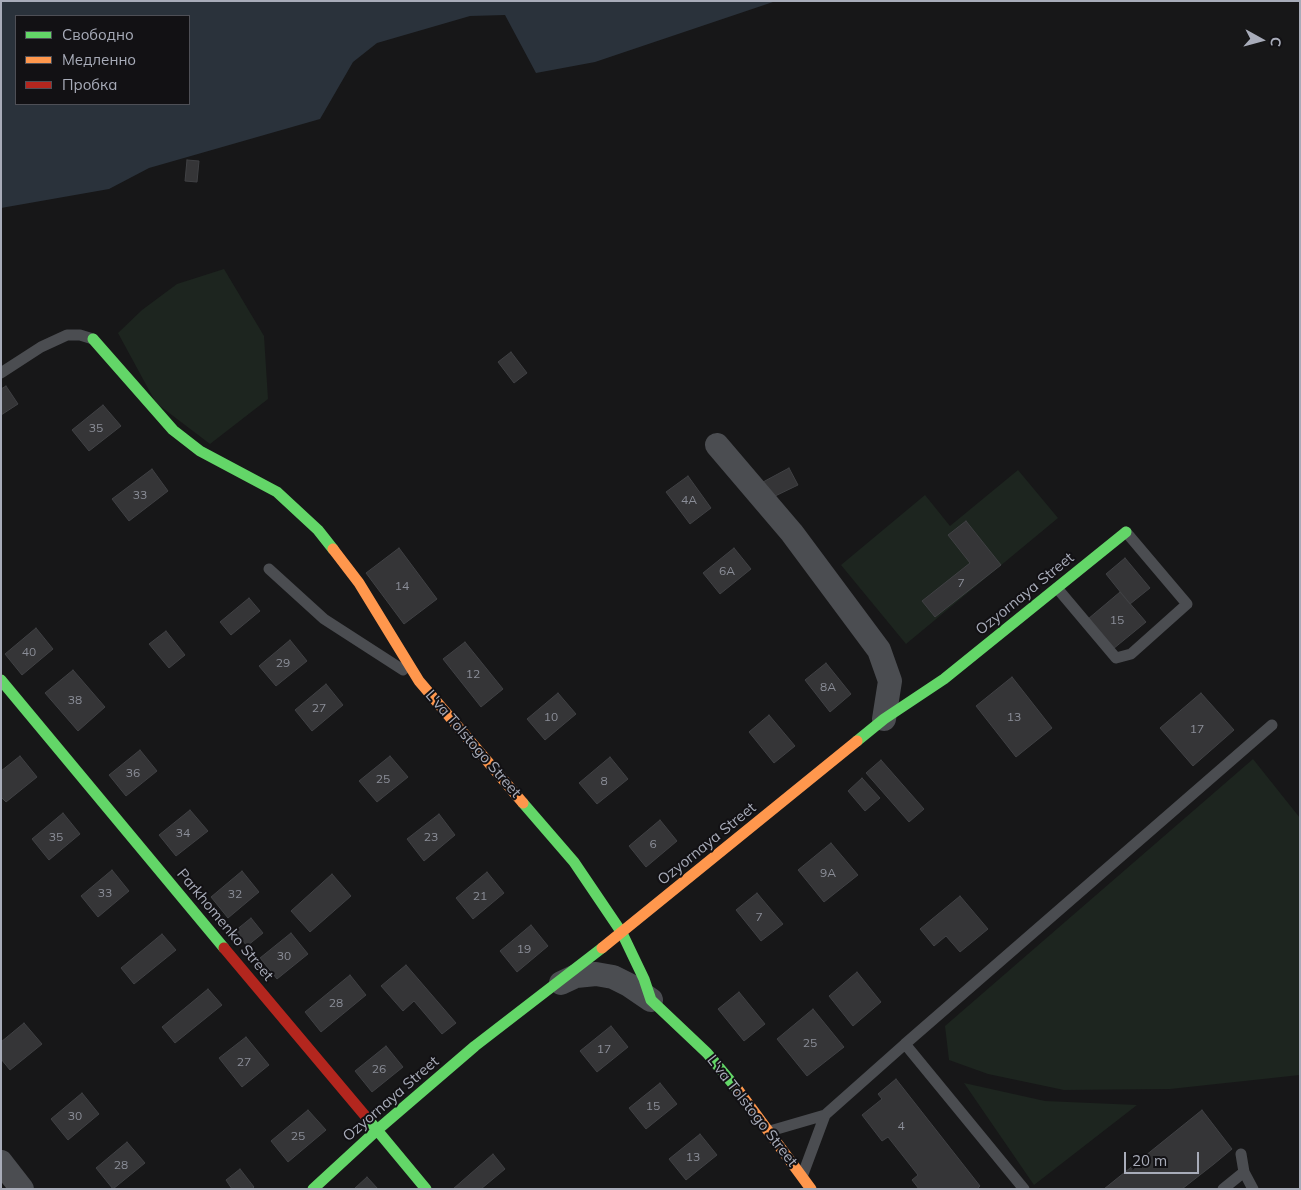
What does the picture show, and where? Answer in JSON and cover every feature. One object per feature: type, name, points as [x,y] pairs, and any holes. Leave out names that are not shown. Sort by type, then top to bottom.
[{"type":"street","name":"L'va Tolstogo Street","points":[[93,339],[173,430],[200,452],[245,473],[277,492],[318,530],[359,583],[419,681],[574,862],[622,933],[644,979],[651,1000],[707,1053],[734,1083],[811,1189]]},
{"type":"street","points":[[716,445],[792,533],[879,650],[890,681],[884,719]]},
{"type":"street","name":"Ozyornaya Street","points":[[313,1189],[376,1131],[475,1046],[622,933],[884,719],[944,679],[1126,532]]},
{"type":"street","name":"Parkhomenko Street","points":[[1,680],[426,1189]]},
{"type":"street","points":[[555,986],[576,976],[596,974],[613,978],[629,985],[651,1000]]},
{"type":"street","points":[[1,1162],[22,1189]]},
{"type":"lane","points":[[1,373],[41,347],[66,335],[80,334],[93,339]]},
{"type":"lane","points":[[1057,588],[1116,658],[1131,654],[1187,604],[1126,532]]},
{"type":"lane","points":[[269,569],[324,619],[419,681]]},
{"type":"lane","points":[[770,1131],[825,1115],[1272,725]]},
{"type":"lane","points":[[905,1044],[1024,1189]]},
{"type":"lane","points":[[802,1177],[825,1115]]},
{"type":"lane","points":[[1241,1154],[1244,1172],[1254,1189]]},
{"type":"lane","points":[[1223,1189],[1244,1172]]},
{"type":"shaded area","points":[[1,1],[776,1],[595,62],[536,73],[505,15],[470,16],[377,43],[353,62],[320,119],[149,168],[109,189],[1,208]]},
{"type":"shaded area","points":[[224,269],[264,336],[268,399],[210,444],[156,403],[118,333],[142,310],[177,284]]},
{"type":"shaded area","points":[[1018,470],[1058,518],[906,644],[841,565],[925,495],[950,526]]},
{"type":"shaded area","points":[[1253,759],[1300,818],[1300,1075],[1170,1089],[1064,1090],[988,1074],[949,1060],[945,1026]]},
{"type":"shaded area","points":[[964,1083],[1045,1101],[1137,1105],[1034,1185]]},
{"type":"building","points":[[187,160],[199,161],[197,182],[185,181]]},
{"type":"building","points":[[511,352],[527,373],[514,383],[498,362]]},
{"type":"building","points":[[6,386],[18,404],[1,415],[1,389]]},
{"type":"building","points":[[103,405],[121,426],[89,451],[72,430]]},
{"type":"building","points":[[789,468],[798,485],[771,498],[763,482]]},
{"type":"building","points":[[152,469],[168,491],[129,521],[112,499]]},
{"type":"building","points":[[688,476],[711,508],[690,524],[666,492]]},
{"type":"building","points":[[966,521],[1001,565],[935,617],[922,601],[970,563],[948,535]]},
{"type":"building","points":[[399,548],[437,599],[404,624],[366,573]]},
{"type":"building","points":[[734,548],[751,569],[720,594],[703,573]]},
{"type":"building","points":[[1125,558],[1150,588],[1130,604],[1106,574]]},
{"type":"building","points":[[1120,592],[1146,622],[1113,649],[1088,619]]},
{"type":"building","points":[[249,598],[260,611],[231,635],[220,622]]},
{"type":"building","points":[[36,628],[53,649],[22,675],[5,654]]},
{"type":"building","points":[[166,631],[185,655],[169,668],[149,644]]},
{"type":"building","points":[[290,640],[307,661],[276,686],[259,666]]},
{"type":"building","points":[[465,642],[503,689],[481,707],[443,659]]},
{"type":"building","points":[[826,663],[851,694],[830,712],[805,680]]},
{"type":"building","points":[[73,670],[105,707],[78,731],[45,693]]},
{"type":"building","points":[[1012,677],[1052,728],[1016,757],[976,706]]},
{"type":"building","points":[[326,684],[343,705],[312,731],[295,710]]},
{"type":"building","points":[[558,693],[576,714],[545,740],[527,719]]},
{"type":"building","points":[[1201,693],[1234,730],[1193,766],[1160,728]]},
{"type":"building","points":[[769,715],[795,746],[774,763],[749,732]]},
{"type":"building","points":[[140,750],[157,771],[126,796],[109,775]]},
{"type":"building","points":[[20,756],[37,777],[6,802],[1,797],[1,771]]},
{"type":"building","points":[[390,756],[408,777],[377,802],[359,781]]},
{"type":"building","points":[[610,757],[628,779],[597,804],[579,783]]},
{"type":"building","points":[[881,760],[924,809],[909,822],[866,773]]},
{"type":"building","points":[[862,778],[880,798],[865,811],[848,791]]},
{"type":"building","points":[[190,810],[208,831],[176,856],[159,835]]},
{"type":"building","points":[[63,813],[80,834],[49,860],[32,839]]},
{"type":"building","points":[[439,814],[455,835],[424,861],[407,839]]},
{"type":"building","points":[[660,820],[677,841],[646,867],[629,846]]},
{"type":"building","points":[[831,843],[858,875],[824,902],[798,870]]},
{"type":"building","points":[[112,870],[129,891],[98,917],[81,896]]},
{"type":"building","points":[[242,871],[259,892],[228,918],[211,897]]},
{"type":"building","points":[[487,872],[504,893],[473,919],[456,898]]},
{"type":"building","points":[[332,874],[351,896],[310,932],[291,911]]},
{"type":"building","points":[[757,893],[783,924],[761,941],[736,910]]},
{"type":"building","points":[[960,896],[988,929],[960,952],[946,936],[934,946],[920,929]]},
{"type":"building","points":[[251,918],[263,933],[247,946],[235,931]]},
{"type":"building","points":[[531,925],[548,946],[517,972],[500,951]]},
{"type":"building","points":[[291,933],[308,954],[277,979],[260,958]]},
{"type":"building","points":[[162,934],[176,950],[134,984],[121,968]]},
{"type":"building","points":[[406,965],[456,1023],[442,1034],[414,1001],[403,1011],[381,986]]},
{"type":"building","points":[[857,972],[881,1002],[853,1026],[829,996]]},
{"type":"building","points":[[350,975],[366,995],[321,1032],[305,1012]]},
{"type":"building","points":[[208,989],[222,1005],[175,1043],[162,1027]]},
{"type":"building","points":[[739,992],[765,1024],[744,1041],[718,1009]]},
{"type":"building","points":[[813,1009],[844,1047],[807,1076],[777,1039]]},
{"type":"building","points":[[24,1023],[42,1044],[10,1070],[1,1059],[1,1042]]},
{"type":"building","points":[[611,1026],[628,1047],[597,1072],[580,1051]]},
{"type":"building","points":[[246,1037],[269,1065],[242,1087],[219,1058]]},
{"type":"building","points":[[386,1046],[403,1067],[372,1092],[355,1071]]},
{"type":"building","points":[[896,1079],[980,1186],[977,1189],[919,1189],[912,1180],[918,1175],[888,1137],[882,1141],[862,1115],[882,1099],[878,1094]]},
{"type":"building","points":[[660,1083],[677,1104],[646,1129],[629,1108]]},
{"type":"building","points":[[82,1093],[99,1114],[68,1140],[51,1119]]},
{"type":"building","points":[[308,1110],[326,1130],[288,1162],[271,1141]]},
{"type":"building","points":[[1202,1110],[1232,1149],[1214,1164],[1182,1189],[1104,1189]]},
{"type":"building","points":[[700,1134],[717,1155],[686,1180],[669,1159]]},
{"type":"building","points":[[127,1142],[145,1163],[113,1189],[96,1168]]},
{"type":"building","points":[[493,1154],[505,1169],[481,1189],[453,1189]]},
{"type":"building","points":[[240,1169],[254,1187],[252,1189],[232,1189],[226,1180]]},
{"type":"building","points":[[367,1177],[378,1189],[354,1189]]},
{"type":"traffic: fast","points":[[93,339],[173,430],[200,451],[277,492],[318,530],[333,549]]},
{"type":"traffic: fast","points":[[857,741],[884,719],[944,679],[1126,532]]},
{"type":"traffic: fast","points":[[1,680],[224,948]]},
{"type":"traffic: fast","points":[[523,803],[574,862],[622,933],[644,979],[651,1000],[707,1053],[738,1090]]},
{"type":"traffic: fast","points":[[313,1189],[376,1131],[475,1046],[602,948]]},
{"type":"traffic: fast","points":[[367,1118],[426,1189]]},
{"type":"traffic: slow","points":[[333,549],[359,583],[419,681],[523,803]]},
{"type":"traffic: slow","points":[[602,948],[857,741]]},
{"type":"traffic: slow","points":[[738,1090],[811,1189]]},
{"type":"traffic: jam","points":[[224,948],[367,1118]]}]
